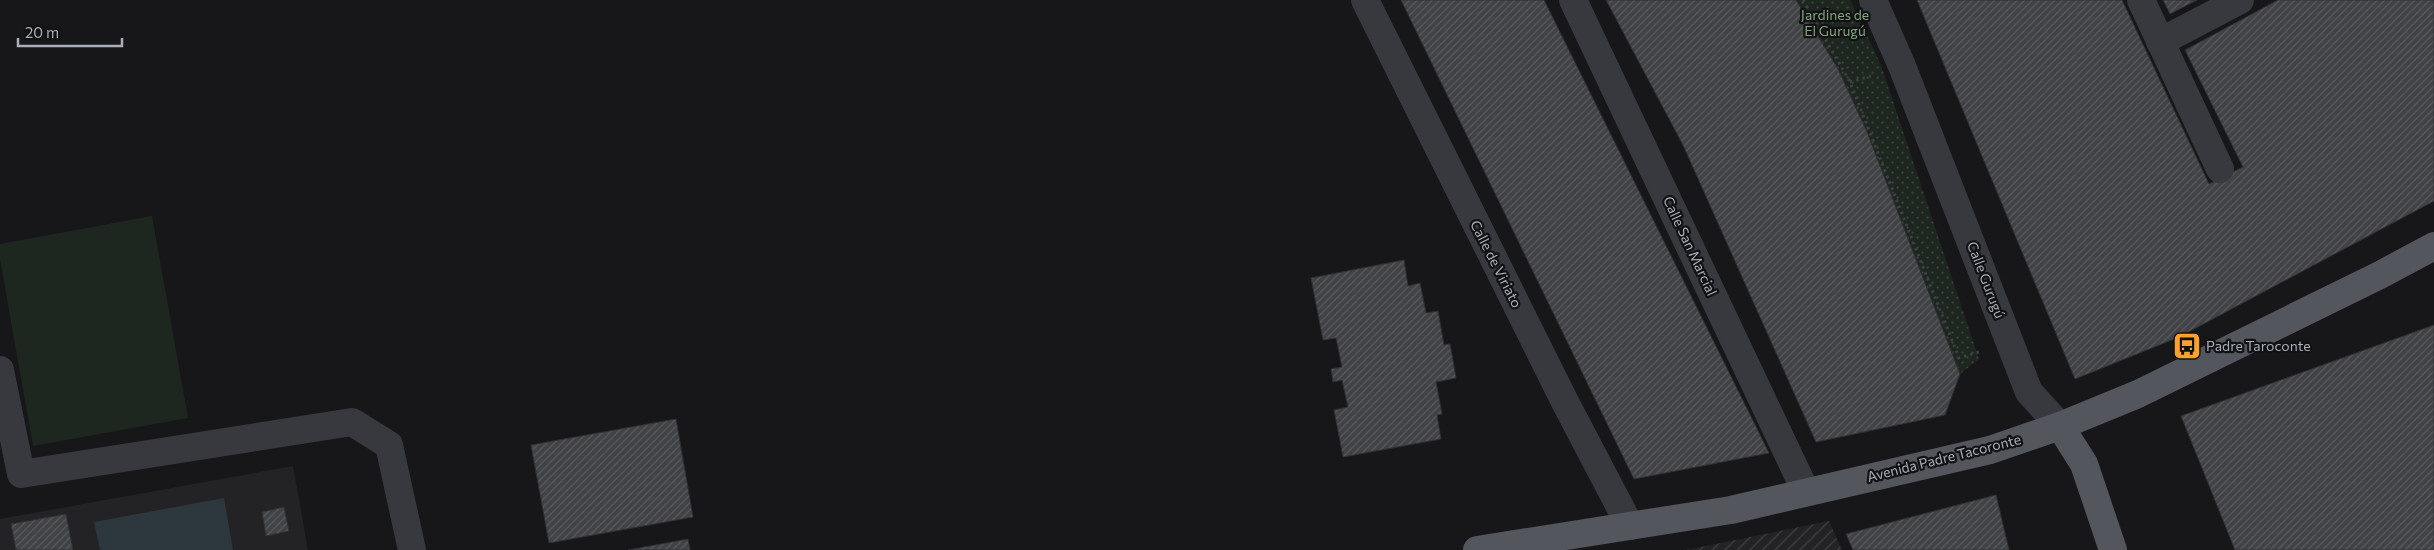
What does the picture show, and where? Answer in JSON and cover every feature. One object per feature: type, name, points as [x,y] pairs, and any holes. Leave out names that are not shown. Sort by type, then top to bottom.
[{"type":"main road","name":"Avenida Padre Tacoronte","points":[[1477,550],[1731,510],[1990,450],[2060,426],[2138,394],[2380,275],[2434,246]]},
{"type":"main road","name":"Calle Gurugú","points":[[2060,426],[2084,464],[2113,550]]},
{"type":"street","name":"Calle de Viriato","points":[[1366,0],[1559,391],[1630,526]]},
{"type":"street","name":"Calle San Marcial","points":[[1573,0],[1806,492]]},
{"type":"street","name":"Calle Gurugú","points":[[1873,0],[1902,66],[2029,392],[2060,426]]},
{"type":"street","points":[[2141,0],[2220,169]]},
{"type":"street","points":[[2160,42],[2240,0]]},
{"type":"street","points":[[0,370],[4,414],[21,474],[352,422],[389,445],[412,550]]},
{"type":"path","points":[[1805,1],[1850,82],[1960,358],[2010,342]]},
{"type":"shaded area","points":[[293,466],[308,550],[0,550],[0,519]]},
{"type":"shaded area","points":[[224,498],[233,550],[100,550],[94,522]]},
{"type":"shaded area","points":[[1829,521],[1842,550],[1686,550]]},
{"type":"green space","name":"Jardines de El Gurugú","points":[[1796,0],[1850,0],[1881,65],[1979,359],[1960,374],[1867,132],[1838,69]]},
{"type":"green space","points":[[152,216],[188,418],[33,446],[0,259],[0,244]]},
{"type":"building","points":[[1401,0],[1544,0],[1769,453],[1634,479]]},
{"type":"building","points":[[1606,0],[1796,0],[1838,69],[1867,132],[1960,374],[1945,415],[1816,442],[1683,145]]},
{"type":"building","points":[[1917,0],[2122,0],[2209,184],[2243,167],[2185,50],[2278,0],[2434,0],[2434,201],[2179,337],[2075,379]]},
{"type":"building","points":[[2163,0],[2197,0],[2170,14]]},
{"type":"building","points":[[1404,260],[1408,286],[1420,283],[1426,313],[1438,311],[1444,345],[1450,344],[1456,378],[1436,382],[1442,414],[1437,415],[1441,439],[1343,457],[1334,410],[1348,407],[1342,380],[1333,382],[1331,369],[1342,367],[1336,338],[1323,340],[1311,278]]},
{"type":"building","points":[[2434,325],[2434,550],[2235,550],[2181,416]]},
{"type":"building","points":[[676,419],[693,517],[549,543],[531,445]]},
{"type":"building","points":[[1996,495],[2009,550],[1853,550],[1846,534]]},
{"type":"building","points":[[284,507],[289,531],[266,536],[262,512]]},
{"type":"building","points":[[66,514],[73,550],[16,550],[11,524]]},
{"type":"building","points":[[688,539],[690,550],[628,550]]},
{"type":"place","name":"Padre Taroconte","points":[[2187,346]]}]
